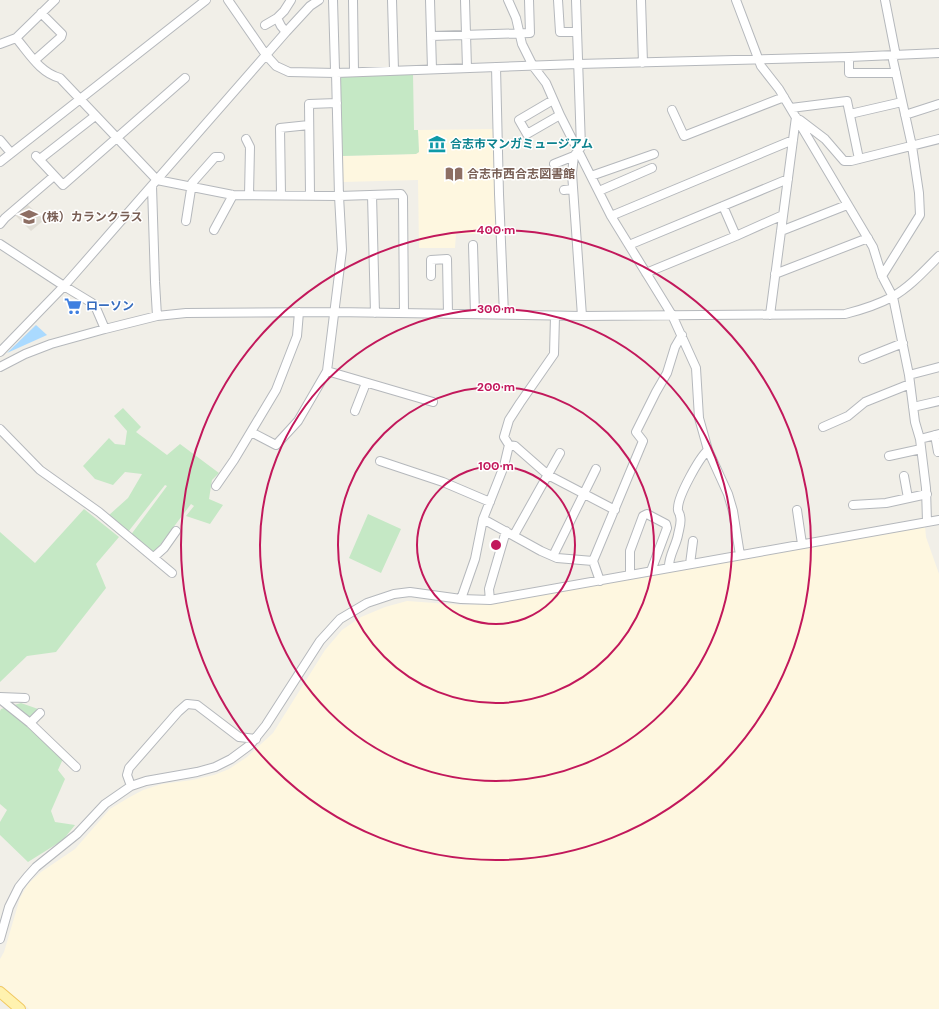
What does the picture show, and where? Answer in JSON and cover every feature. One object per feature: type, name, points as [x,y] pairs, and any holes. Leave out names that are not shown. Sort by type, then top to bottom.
[{"type":"main road","points":[[0,992],[16,1008]]},
{"type":"street","points":[[0,44],[16,38],[55,0]]},
{"type":"street","points":[[0,162],[206,0]]},
{"type":"street","points":[[228,0],[266,55],[276,66],[289,72],[336,73],[578,64],[939,54]]},
{"type":"street","points":[[265,25],[277,18],[284,11],[291,0]]},
{"type":"street","points":[[0,352],[64,286],[286,32],[310,6],[319,0]]},
{"type":"street","points":[[250,432],[276,445],[298,421],[327,370],[342,250],[336,73],[334,70],[333,0]]},
{"type":"street","points":[[353,0],[354,72]]},
{"type":"street","points":[[392,0],[394,70]]},
{"type":"street","points":[[430,0],[432,69]]},
{"type":"street","points":[[465,0],[467,68]]},
{"type":"street","points":[[508,0],[516,18],[522,44],[533,66],[546,83],[576,153],[591,176],[611,216],[628,245],[672,315],[696,368],[699,418],[708,450],[728,494],[733,511],[740,555]]},
{"type":"street","points":[[431,36],[530,33],[529,0]]},
{"type":"street","points":[[558,0],[560,32],[577,32]]},
{"type":"street","points":[[554,164],[576,153],[581,148],[576,0]]},
{"type":"street","points":[[641,0],[643,63]]},
{"type":"street","points":[[736,0],[761,66],[784,97],[847,205],[873,246],[882,276],[893,297],[909,375],[915,422],[920,439],[927,494],[927,522]]},
{"type":"street","points":[[882,276],[920,215],[919,193],[912,146],[893,60],[895,52],[885,0]]},
{"type":"street","points":[[35,60],[61,37],[62,34],[41,13]]},
{"type":"street","points":[[277,18],[286,32]]},
{"type":"street","points":[[16,38],[44,71],[51,76],[60,78],[116,138],[155,183],[155,282],[158,316]]},
{"type":"street","points":[[849,57],[849,73],[896,73]]},
{"type":"street","points":[[496,67],[504,314]]},
{"type":"street","points":[[96,116],[38,158],[63,185],[185,78]]},
{"type":"street","points":[[672,110],[684,136],[784,97]]},
{"type":"street","points":[[553,100],[519,120],[527,134],[560,115]]},
{"type":"street","points":[[790,108],[847,101],[859,159]]},
{"type":"street","points":[[850,114],[902,102]]},
{"type":"street","points":[[310,195],[309,104],[336,103]]},
{"type":"street","points":[[905,115],[939,104]]},
{"type":"street","points":[[770,315],[796,117]]},
{"type":"street","points":[[796,117],[824,140],[844,161],[852,161],[939,139]]},
{"type":"street","points":[[281,195],[280,128],[309,125]]},
{"type":"street","points":[[246,139],[250,147],[249,194]]},
{"type":"street","points":[[0,140],[11,153]]},
{"type":"street","points":[[611,216],[793,140]]},
{"type":"street","points":[[576,153],[568,190],[582,316]]},
{"type":"street","points":[[591,176],[654,154]]},
{"type":"street","points":[[186,221],[192,183],[215,157],[220,157]]},
{"type":"street","points":[[599,191],[652,168]]},
{"type":"street","points":[[0,224],[54,176]]},
{"type":"street","points":[[628,245],[788,179]]},
{"type":"street","points":[[155,183],[191,186],[233,195],[339,196],[401,194],[404,313]]},
{"type":"street","points":[[214,230],[233,195]]},
{"type":"street","points":[[372,195],[374,313]]},
{"type":"street","points":[[781,230],[847,205]]},
{"type":"street","points":[[723,206],[736,236]]},
{"type":"street","points":[[646,273],[783,215]]},
{"type":"street","points":[[775,274],[868,238]]},
{"type":"street","points":[[0,244],[92,303],[96,308],[105,329]]},
{"type":"street","points":[[473,245],[475,314]]},
{"type":"street","points":[[0,367],[25,354],[51,344],[158,316],[186,313],[334,312],[555,316],[845,314],[870,308],[893,297],[916,279],[939,256]]},
{"type":"street","points":[[431,276],[431,260],[447,260],[448,314]]},
{"type":"street","points":[[216,486],[250,432],[278,383],[297,336],[299,312]]},
{"type":"street","points":[[555,316],[554,354],[509,420],[504,437],[509,444],[515,446],[548,475],[615,510]]},
{"type":"street","points":[[600,581],[592,561],[615,510],[643,441],[636,432],[667,373],[675,347],[682,335]]},
{"type":"street","points":[[863,360],[903,343]]},
{"type":"street","points":[[909,375],[939,367]]},
{"type":"street","points":[[327,370],[433,402]]},
{"type":"street","points":[[355,411],[366,383]]},
{"type":"street","points":[[824,427],[848,416],[865,402],[910,384]]},
{"type":"street","points":[[913,407],[939,401]]},
{"type":"street","points":[[0,428],[40,470],[99,512],[172,573]]},
{"type":"street","points":[[920,439],[937,434],[938,452]]},
{"type":"street","points":[[461,600],[475,558],[484,519],[504,466],[509,444]]},
{"type":"street","points":[[889,456],[921,449]]},
{"type":"street","points":[[670,568],[669,562],[676,546],[680,527],[680,517],[677,510],[678,504],[687,482],[703,454],[708,450]]},
{"type":"street","points":[[490,600],[489,590],[510,533],[548,475],[560,453]]},
{"type":"street","points":[[380,461],[443,482],[490,502]]},
{"type":"street","points":[[553,556],[596,469]]},
{"type":"street","points":[[904,476],[908,498]]},
{"type":"street","points":[[853,505],[886,503],[927,494]]},
{"type":"street","points":[[797,510],[802,544]]},
{"type":"street","points":[[630,575],[630,551],[643,516],[648,514],[666,524],[667,528],[651,571]]},
{"type":"street","points":[[484,519],[557,558],[592,561]]},
{"type":"street","points":[[0,939],[9,907],[19,887],[36,867],[77,834],[104,804],[131,786],[146,780],[197,772],[215,767],[242,752],[256,739],[266,725],[320,641],[340,619],[367,603],[394,594],[410,592],[461,600],[490,600],[939,520]]},
{"type":"street","points":[[154,558],[164,548],[176,531]]},
{"type":"street","points":[[690,564],[693,541]]},
{"type":"street","points":[[0,698],[25,698]]},
{"type":"street","points":[[0,698],[30,723],[76,767]]},
{"type":"street","points":[[131,786],[127,775],[129,768],[178,712],[187,704],[197,705],[239,737],[256,739]]},
{"type":"street","points":[[30,723],[40,713]]},
{"type":"shaded area","points":[[495,129],[499,234],[456,234],[455,248],[419,248],[418,180],[343,182],[342,156],[416,154],[419,152],[418,130]]},
{"type":"shaded area","name":"(株）カランクラス","points":[[26,203],[44,220],[31,231],[14,214]]},
{"type":"shaded area","points":[[925,526],[926,537],[939,574],[939,1009],[29,1009],[0,984],[0,959],[4,952],[20,898],[28,884],[41,872],[75,849],[110,809],[128,798],[143,790],[162,784],[214,775],[229,769],[247,757],[273,733],[325,650],[342,630],[361,617],[385,607],[407,601],[463,605],[490,604]]},
{"type":"green space","points":[[413,74],[414,130],[418,130],[419,152],[416,154],[342,156],[340,80],[342,76]]},
{"type":"green space","points":[[123,408],[141,427],[136,432],[167,455],[180,444],[219,473],[212,480],[209,499],[223,505],[210,524],[186,516],[194,506],[191,504],[154,553],[130,536],[167,486],[165,485],[128,532],[108,516],[128,498],[142,474],[125,472],[113,485],[95,479],[83,466],[109,438],[115,444],[125,445],[127,431],[114,416]]},
{"type":"green space","points":[[84,509],[119,537],[96,564],[106,588],[56,652],[27,656],[0,682],[0,532],[35,563]]},
{"type":"green space","points":[[368,514],[401,529],[381,573],[349,558]]},
{"type":"green space","points":[[21,703],[38,709],[30,723],[66,752],[58,770],[65,779],[51,811],[55,822],[75,825],[63,840],[28,862],[0,835],[0,822],[7,810],[0,804],[0,711],[1,709]]},
{"type":"water","points":[[36,325],[47,335],[7,353]]},
{"type":"place","name":"合志市マンガミュージアム","points":[[437,144]]},
{"type":"place","name":"合志市西合志図書館","points":[[454,174]]},
{"type":"place","name":"(株）カランクラス","points":[[29,217]]},
{"type":"place","name":"ローソン","points":[[73,306]]}]
